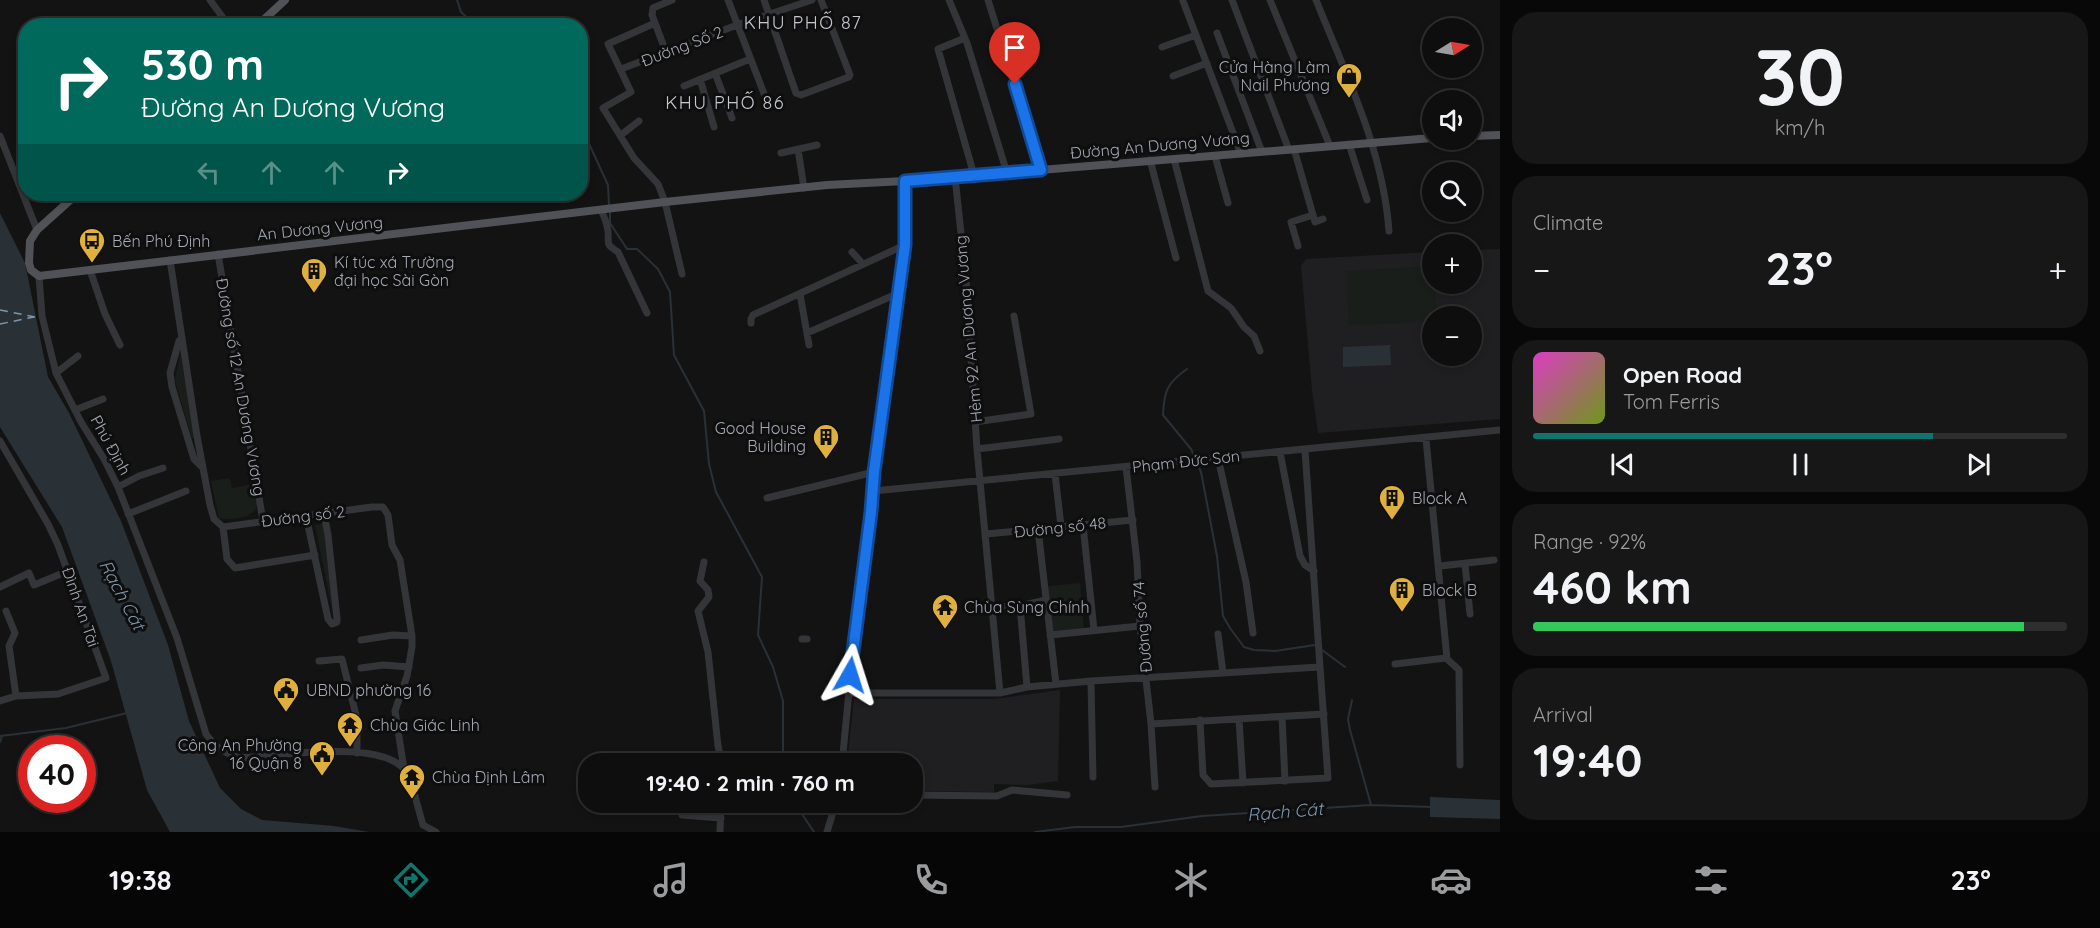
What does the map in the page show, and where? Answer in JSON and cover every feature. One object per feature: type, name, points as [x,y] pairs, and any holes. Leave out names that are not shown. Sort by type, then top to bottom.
[{"type":"main road","points":[[266,18],[285,0]]},
{"type":"main road","points":[[1482,136],[1500,135]]},
{"type":"main road","name":"Đường An Dương Vương","points":[[603,210],[827,185],[905,181],[1422,139]]},
{"type":"main road","points":[[37,230],[69,201]]},
{"type":"main road","name":"An Dương Vương","points":[[39,276],[603,210]]},
{"type":"main road","name":"Phú Định","points":[[37,230],[30,241],[29,263],[31,270],[39,276]]},
{"type":"street","points":[[210,0],[223,18]]},
{"type":"street","points":[[666,52],[652,15],[653,8],[672,0]]},
{"type":"street","points":[[728,0],[768,104]]},
{"type":"street","points":[[764,0],[796,93],[801,95],[850,75],[821,0]]},
{"type":"street","name":"Đường Số 2","points":[[621,69],[737,25],[812,0]]},
{"type":"street","points":[[949,0],[965,38],[1007,172]]},
{"type":"street","points":[[988,0],[1041,170]]},
{"type":"street","points":[[1232,0],[1292,150],[1315,222],[1323,219]]},
{"type":"street","points":[[1270,0],[1330,146]]},
{"type":"street","points":[[1316,0],[1373,143],[1389,231]]},
{"type":"street","points":[[1183,2],[1241,154]]},
{"type":"street","points":[[655,23],[608,44],[631,92],[603,108],[634,158],[658,184],[682,274]]},
{"type":"street","points":[[1217,33],[1262,152]]},
{"type":"street","points":[[1162,47],[1196,35]]},
{"type":"street","points":[[965,38],[938,50],[974,175]]},
{"type":"street","points":[[684,86],[750,59]]},
{"type":"street","points":[[1173,76],[1208,63]]},
{"type":"street","points":[[715,73],[732,118]]},
{"type":"street","points":[[700,79],[714,127]]},
{"type":"street","points":[[621,135],[639,121]]},
{"type":"street","points":[[0,136],[18,182]]},
{"type":"street","points":[[1349,144],[1367,200]]},
{"type":"street","points":[[781,153],[817,145]]},
{"type":"street","points":[[798,149],[804,188]]},
{"type":"street","points":[[1215,156],[1228,203]]},
{"type":"street","points":[[1174,159],[1208,291],[1231,308],[1244,327],[1254,336],[1260,351]]},
{"type":"street","points":[[1150,160],[1176,258]]},
{"type":"street","name":"Hẻm 92 An Dương Vương","points":[[955,177],[966,280],[977,449],[1000,693]]},
{"type":"street","points":[[843,753],[874,472],[905,245],[905,181]]},
{"type":"street","points":[[26,201],[37,230]]},
{"type":"street","points":[[603,210],[608,244],[610,248],[618,252],[647,313]]},
{"type":"street","points":[[1298,246],[1291,222],[1313,215]]},
{"type":"street","points":[[752,319],[905,245]]},
{"type":"street","points":[[852,252],[863,264]]},
{"type":"street","name":"Đường số 12 An Dương Vương","points":[[218,254],[263,521]]},
{"type":"street","points":[[170,260],[202,467],[212,516],[223,527],[227,559],[235,568],[315,555]]},
{"type":"street","points":[[90,270],[105,314],[120,345]]},
{"type":"street","name":"Phú Định","points":[[39,276],[38,316],[56,373],[118,487],[147,557],[189,676],[206,734],[215,747],[236,757],[302,753],[357,753]]},
{"type":"street","points":[[807,333],[899,293]]},
{"type":"street","points":[[801,294],[809,345]]},
{"type":"street","points":[[975,422],[1031,414],[1014,316]]},
{"type":"street","points":[[182,338],[174,357],[170,373],[171,380],[194,459],[202,467]]},
{"type":"street","points":[[56,373],[78,357]]},
{"type":"street","points":[[75,410],[103,399]]},
{"type":"street","name":"Phạm Đức Sơn","points":[[873,491],[1500,430]]},
{"type":"street","points":[[977,449],[1059,439]]},
{"type":"street","points":[[1426,439],[1448,658],[1459,670],[1460,765]]},
{"type":"street","name":"Đình An Tài","points":[[0,441],[48,524],[68,571],[106,678],[58,694],[16,696],[0,701]]},
{"type":"street","points":[[1200,720],[1203,775],[1211,784],[1328,778],[1305,450]]},
{"type":"street","points":[[1280,452],[1300,556],[1305,565],[1314,571]]},
{"type":"street","points":[[1218,458],[1246,582],[1253,633]]},
{"type":"street","name":"Đường số 74","points":[[1126,467],[1133,520],[1155,788]]},
{"type":"street","points":[[118,487],[139,476],[163,468]]},
{"type":"street","points":[[767,498],[874,472]]},
{"type":"street","name":"Đường số 48","points":[[1055,474],[1061,526]]},
{"type":"street","points":[[128,514],[186,491]]},
{"type":"street","name":"Đường số 2","points":[[223,527],[383,507],[391,525],[392,544],[400,560],[412,636]]},
{"type":"street","points":[[306,516],[328,619],[330,623],[335,623],[337,622],[336,606],[324,514]]},
{"type":"street","name":"Đường số 48","points":[[986,534],[1133,520]]},
{"type":"street","points":[[1083,525],[1094,630]]},
{"type":"street","points":[[1038,529],[1056,684]]},
{"type":"street","points":[[1440,566],[1494,560]]},
{"type":"street","points":[[704,562],[700,581],[708,590],[709,597],[698,611],[708,652],[720,753]]},
{"type":"street","points":[[1465,564],[1470,614]]},
{"type":"street","points":[[0,587],[28,573],[34,585],[68,571]]},
{"type":"street","points":[[993,607],[1020,606],[1046,600]]},
{"type":"street","points":[[1020,606],[1027,687]]},
{"type":"street","points":[[6,611],[15,633],[9,646],[16,696]]},
{"type":"street","points":[[1050,635],[1140,626]]},
{"type":"street","points":[[1218,634],[1223,673]]},
{"type":"street","points":[[361,640],[393,635],[412,636],[409,667],[395,711],[404,769]]},
{"type":"street","points":[[319,661],[342,658],[357,719],[357,753],[393,760],[404,769],[410,777],[413,797],[423,825],[436,832]]},
{"type":"street","points":[[1395,664],[1448,658]]},
{"type":"street","points":[[361,668],[383,665],[409,667]]},
{"type":"street","points":[[848,693],[1000,693],[1027,687],[1091,681],[1320,667]]},
{"type":"street","points":[[1091,681],[1093,777]]},
{"type":"street","points":[[1151,724],[1324,714]]},
{"type":"street","points":[[1282,717],[1286,781]]},
{"type":"street","points":[[1239,719],[1243,783]]},
{"type":"street","points":[[923,795],[997,796],[1012,790],[1067,795]]},
{"type":"street","points":[[720,832],[721,813]]},
{"type":"street","points":[[827,832],[832,813]]},
{"type":"street","points":[[682,815],[721,818]]},
{"type":"shaded area","points":[[1500,249],[1500,419],[1318,433],[1301,266],[1306,259],[1422,253],[1422,294],[1482,294],[1482,250]]},
{"type":"shaded area","points":[[1422,267],[1422,294],[1436,294],[1436,306],[1422,306],[1422,322],[1349,326],[1346,271]]},
{"type":"shaded area","points":[[180,352],[194,439],[191,436],[175,381]]},
{"type":"shaded area","points":[[230,478],[232,488],[253,484],[256,507],[247,516],[219,518],[211,481]]},
{"type":"shaded area","points":[[323,524],[335,612],[334,619],[315,525]]},
{"type":"shaded area","points":[[1080,583],[1084,629],[1052,632],[1048,586]]},
{"type":"shaded area","points":[[1060,690],[1058,781],[1028,785],[994,784],[994,792],[923,791],[923,753],[848,753],[854,699],[995,699]]},
{"type":"water","name":"Rạch Cát","points":[[0,213],[25,263],[48,377],[69,413],[121,521],[168,645],[189,721],[220,788],[241,809],[262,820],[334,826],[369,832],[170,832],[147,790],[111,661],[62,527],[0,427]]},
{"type":"water","points":[[1390,345],[1391,365],[1343,367],[1343,347]]},
{"type":"water","points":[[1430,797],[1500,800],[1500,819],[1430,817]]},
{"type":"waterway","points":[[457,0],[461,12],[468,18]]},
{"type":"waterway","points":[[588,141],[608,185],[609,205]]},
{"type":"waterway","points":[[610,211],[610,223],[627,249],[637,249],[658,269],[670,292],[674,355],[704,411],[709,464],[716,492],[762,577],[758,635],[773,667],[783,701],[783,753]]},
{"type":"waterway","points":[[1187,369],[1168,388],[1163,415],[1191,449],[1201,472],[1217,556],[1223,616],[1244,647],[1275,651],[1315,645]]},
{"type":"waterway","points":[[1322,650],[1345,667]]},
{"type":"waterway","points":[[1352,700],[1348,719],[1371,805]]},
{"type":"waterway","points":[[0,736],[66,728],[127,713]]},
{"type":"waterway","points":[[0,742],[2,736]]},
{"type":"waterway","name":"Rạch Cát","points":[[1035,832],[1075,827],[1121,827],[1202,816],[1371,805],[1433,807]]},
{"type":"waterway","points":[[801,813],[814,832]]},
{"type":"ferry route","points":[[0,310],[35,317]]},
{"type":"ferry route","points":[[0,324],[34,317]]},
{"type":"place","name":"Cửa Hàng Làm Nail Phương","points":[[1349,99]]},
{"type":"place","name":"Bến Phú Định","points":[[92,264]]},
{"type":"place","name":"Kí túc xá Trường đại học Sài Gòn","points":[[314,294]]},
{"type":"place","name":"Good House Building","points":[[826,460]]},
{"type":"place","name":"Block A","points":[[1392,521]]},
{"type":"place","name":"Block B","points":[[1402,613]]},
{"type":"place","name":"Chùa Sùng Chính","points":[[945,630]]},
{"type":"place","name":"UBND phường 16","points":[[286,713]]},
{"type":"place","name":"Chùa Giác Linh","points":[[350,748]]},
{"type":"place","name":"Công An Phường 16 Quận 8","points":[[322,777]]},
{"type":"place","name":"Chùa Định Lâm","points":[[412,800]]},
{"type":"district","name":"KHU PHỐ 87","points":[[803,23]]},
{"type":"district","name":"KHU PHỐ 86","points":[[725,103]]},
{"type":"route","points":[[850,675],[874,472],[905,245],[905,181],[1041,170],[1015,84]]}]
